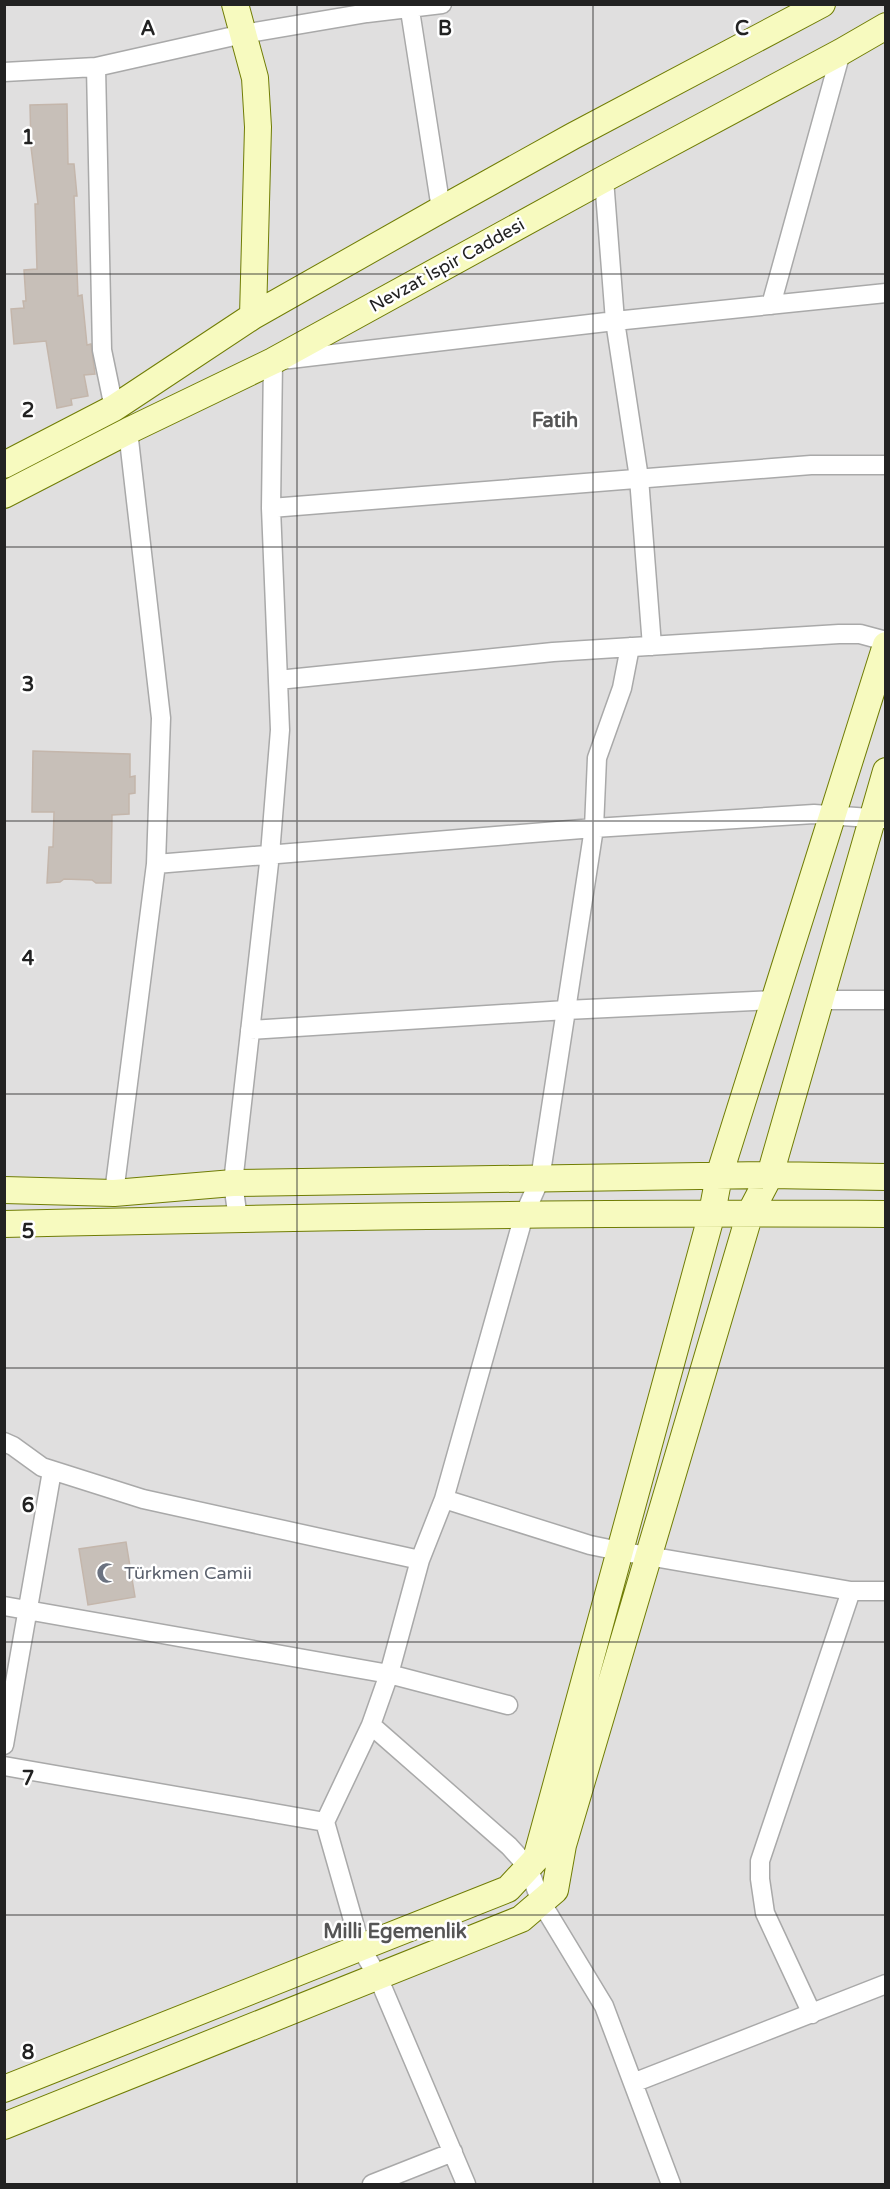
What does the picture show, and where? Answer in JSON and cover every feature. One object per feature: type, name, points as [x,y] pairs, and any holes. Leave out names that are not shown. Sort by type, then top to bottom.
[{"type":"main road","points":[[235,4],[255,78],[258,127],[253,316]]},
{"type":"main road","points":[[4,465],[114,408],[253,316],[441,209],[822,4]]},
{"type":"main road","name":"Nevzat İspir Caddesi","points":[[4,495],[128,431],[273,361],[885,26]]},
{"type":"main road","points":[[4,2089],[508,1889],[536,1859],[711,1213],[719,1176],[885,643]]},
{"type":"main road","points":[[4,2126],[522,1919],[555,1890],[563,1845],[750,1213],[770,1175],[820,1000],[879,819],[885,771]]},
{"type":"main road","points":[[4,1190],[114,1193],[233,1183],[770,1175],[885,1176]]},
{"type":"main road","points":[[4,1224],[524,1215],[885,1214]]},
{"type":"street","points":[[4,72],[96,67],[243,34],[409,6],[442,4]]},
{"type":"street","points":[[409,6],[441,209]]},
{"type":"street","points":[[771,305],[841,52]]},
{"type":"street","points":[[96,67],[102,350],[114,408]]},
{"type":"street","points":[[604,179],[615,321],[639,478],[652,646]]},
{"type":"street","points":[[238,1219],[233,1183],[270,854],[280,730],[271,508],[273,361],[615,321],[885,293]]},
{"type":"street","points":[[114,1193],[156,864],[161,718],[128,431]]},
{"type":"street","points":[[271,508],[811,465],[885,465]]},
{"type":"street","points":[[278,680],[542,653],[839,634],[860,634],[885,643]]},
{"type":"street","points":[[466,2184],[378,1977],[361,1948],[325,1822],[371,1725],[389,1674],[420,1560],[444,1499],[524,1215],[540,1179],[594,828],[597,758],[622,688],[630,647]]},
{"type":"street","points":[[156,864],[594,828],[814,814],[879,819]]},
{"type":"street","points":[[250,1030],[566,1010],[774,1000]]},
{"type":"street","points":[[820,1000],[885,1000]]},
{"type":"street","points":[[4,1442],[42,1467],[143,1499],[420,1560]]},
{"type":"street","points":[[4,1744],[52,1470]]},
{"type":"street","points":[[444,1499],[590,1545],[851,1591],[885,1592]]},
{"type":"street","points":[[812,2014],[765,1913],[760,1880],[760,1861],[851,1591]]},
{"type":"street","points":[[4,1606],[389,1674],[508,1705]]},
{"type":"street","points":[[371,1725],[509,1846],[528,1867],[541,1902],[604,2006],[670,2184]]},
{"type":"street","points":[[4,1766],[325,1822]]},
{"type":"street","points":[[633,2083],[885,1984]]},
{"type":"street","points":[[372,2184],[453,2152]]},
{"type":"shaded area","points":[[5,5],[885,5],[885,2184],[5,2184]]},
{"type":"building","points":[[67,104],[68,164],[74,164],[77,196],[74,196],[78,296],[82,295],[87,345],[91,344],[95,374],[84,375],[88,396],[71,399],[72,405],[57,408],[46,341],[14,344],[11,309],[24,308],[23,301],[26,301],[24,270],[37,269],[35,204],[38,204],[31,147],[30,105]]},
{"type":"building","points":[[33,751],[130,754],[130,777],[135,776],[135,793],[129,794],[129,814],[112,815],[111,883],[64,879],[60,882],[47,883],[49,847],[53,847],[54,812],[32,812]]},
{"type":"building","name":"Türkmen Camii","points":[[126,1542],[135,1597],[88,1605],[79,1549]]},
{"type":"place","name":"Türkmen Camii","points":[[107,1573]]},
{"type":"district","name":"Fatih","points":[[555,420]]},
{"type":"district","name":"Milli Egemenlik","points":[[395,1931]]}]
